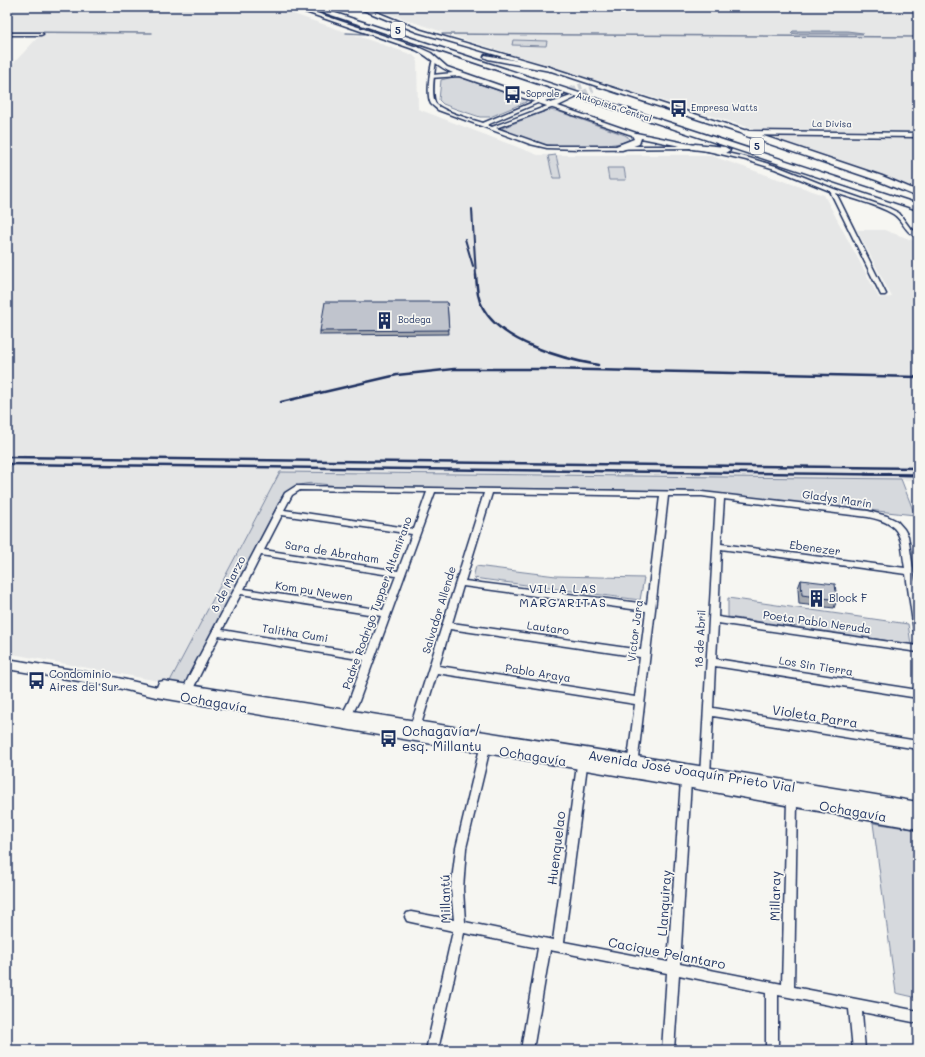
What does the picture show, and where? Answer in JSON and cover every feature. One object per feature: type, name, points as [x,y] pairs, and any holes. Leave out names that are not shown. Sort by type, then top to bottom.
[{"type":"highway","name":"Autopista Central","points":[[310,7],[324,9],[469,53],[918,198]]},
{"type":"highway","points":[[324,9],[354,27]]},
{"type":"highway","name":"Autopista Central","points":[[324,9],[918,207]]},
{"type":"highway","points":[[469,53],[550,69]]},
{"type":"highway","points":[[746,133],[786,148],[879,178],[918,194]]},
{"type":"highway","points":[[780,133],[786,148]]},
{"type":"highway","points":[[694,147],[735,152],[781,162]]},
{"type":"street","points":[[294,7],[418,49],[428,54],[448,69],[460,75],[634,134],[767,164],[832,190],[894,212],[908,229],[918,236]]},
{"type":"street","points":[[359,7],[419,31],[550,69],[592,86]]},
{"type":"street","points":[[7,34],[41,34]]},
{"type":"street","points":[[434,60],[432,97],[435,105],[440,109],[547,147],[694,147]]},
{"type":"street","points":[[432,77],[460,75]]},
{"type":"street","name":"La Divisa","points":[[592,86],[602,85],[746,133],[918,135]]},
{"type":"street","points":[[582,86],[592,86]]},
{"type":"street","points":[[482,125],[562,93]]},
{"type":"street","points":[[492,128],[573,97]]},
{"type":"street","points":[[619,148],[636,142],[638,139],[634,134]]},
{"type":"street","points":[[832,190],[883,294]]},
{"type":"street","points":[[838,204],[859,199]]},
{"type":"street","name":"Gladys Marín","points":[[299,488],[664,493],[720,496],[868,514],[889,519],[900,529],[904,536],[918,630]]},
{"type":"street","name":"8 de Marzo","points":[[186,693],[289,493],[299,488]]},
{"type":"street","name":"Padre Rodrigo Tupper Altamirano","points":[[345,719],[354,701],[432,490]]},
{"type":"street","name":"Salvador Allende","points":[[414,731],[489,491]]},
{"type":"street","name":"Víctor Jara","points":[[632,767],[664,493]]},
{"type":"street","name":"18 de Abril","points":[[705,779],[720,496]]},
{"type":"street","points":[[280,512],[417,532]]},
{"type":"street","name":"Ebenezer","points":[[717,546],[910,572]]},
{"type":"street","name":"Sara de Abraham","points":[[259,552],[401,574]]},
{"type":"street","points":[[460,583],[650,608]]},
{"type":"street","name":"Kom pu Newen","points":[[238,591],[386,614]]},
{"type":"street","name":"Poeta Pablo Neruda","points":[[713,619],[918,649]]},
{"type":"street","name":"Lautaro","points":[[447,625],[645,654]]},
{"type":"street","name":"Talitha Cumi","points":[[217,632],[370,658]]},
{"type":"street","name":"Los Sin Tierra","points":[[711,662],[918,694]]},
{"type":"street","name":"Ochagavía","points":[[7,664],[414,731],[485,748],[583,759],[632,767],[686,781],[705,779],[792,801],[918,822]]},
{"type":"street","name":"Pablo Araya","points":[[433,668],[639,701]]},
{"type":"street","name":"Violeta Parra","points":[[708,712],[918,745]]},
{"type":"street","name":"Avenida José Joaquín Prieto Vial","points":[[414,731],[583,759]]},
{"type":"street","name":"Millantú","points":[[432,1050],[460,925],[457,889],[461,848],[485,748]]},
{"type":"street","name":"Huenquelao","points":[[558,946],[583,759]]},
{"type":"street","name":"Avenida José Joaquín Prieto Vial","points":[[632,767],[705,779],[918,809]]},
{"type":"street","name":"Llanquiray","points":[[668,1050],[686,781]]},
{"type":"street","name":"Millaray","points":[[788,991],[792,801]]},
{"type":"street","name":"Cacique Pelantaro","points":[[411,917],[460,925],[558,946],[918,1017]]},
{"type":"street","points":[[527,1050],[545,943]]},
{"type":"street","points":[[772,988],[772,1050]]},
{"type":"street","points":[[855,1005],[859,1050]]},
{"type":"shaded area","points":[[7,7],[273,7],[413,55],[417,59],[418,109],[538,155],[709,155],[824,195],[879,298],[892,297],[857,230],[884,230],[918,242],[918,480],[280,472],[169,683],[7,653],[7,70],[44,31],[7,30]]},
{"type":"shaded area","points":[[369,7],[918,7],[918,188],[797,148],[751,128],[472,42]]},
{"type":"shaded area","points":[[793,31],[847,31],[863,34],[791,33]]},
{"type":"shaded area","points":[[513,40],[547,41],[546,46],[512,45]]},
{"type":"shaded area","points":[[457,76],[526,100],[526,102],[490,117],[480,117],[443,104],[439,100],[441,80]]},
{"type":"shaded area","points":[[548,110],[557,111],[625,135],[629,140],[603,145],[556,146],[524,139],[502,128]]},
{"type":"shaded area","points":[[556,155],[561,178],[553,178],[548,156]]},
{"type":"shaded area","points":[[607,168],[624,168],[626,180],[609,180]]},
{"type":"shaded area","points":[[280,472],[901,479],[915,515],[689,491],[337,486],[314,483],[302,485],[295,487],[282,496],[185,685],[169,683]]},
{"type":"shaded area","points":[[476,566],[556,576],[644,578],[640,600],[473,578]]},
{"type":"shaded area","points":[[728,598],[908,624],[911,644],[728,617]]},
{"type":"shaded area","points":[[873,823],[918,830],[918,998],[896,993]]},
{"type":"building","name":"Bodega","points":[[325,302],[447,302],[449,330],[320,331]]},
{"type":"building","points":[[801,580],[835,584],[837,600],[802,595]]},
{"type":"waterway","points":[[7,32],[152,33]]},
{"type":"waterway","points":[[346,33],[367,34]]},
{"type":"waterway","points":[[442,34],[918,37]]},
{"type":"tunnel","points":[[562,93],[582,86]]},
{"type":"tunnel","points":[[574,97],[593,89]]},
{"type":"railway","points":[[472,209],[476,276]]},
{"type":"railway","points":[[465,239],[473,266]]},
{"type":"railway","points":[[476,275],[478,292],[483,308],[492,320],[504,330],[534,347],[568,358],[598,365]]},
{"type":"railway","points":[[281,402],[397,375],[454,369],[545,369],[918,377]]},
{"type":"railway","points":[[7,457],[918,468]]},
{"type":"railway","points":[[7,464],[918,475],[865,474]]},
{"type":"place","name":"Soprole","points":[[513,94]]},
{"type":"place","name":"Empresa Watts","points":[[678,108]]},
{"type":"place","name":"Bodega","points":[[385,320]]},
{"type":"place","name":"Block F","points":[[816,598]]},
{"type":"place","name":"Condominio Aires del Sur","points":[[36,680]]},
{"type":"place","name":"Ochagavía / esq. Millantu","points":[[389,738]]},
{"type":"district","name":"VILLA LAS MARGARITAS","points":[[563,596]]}]
